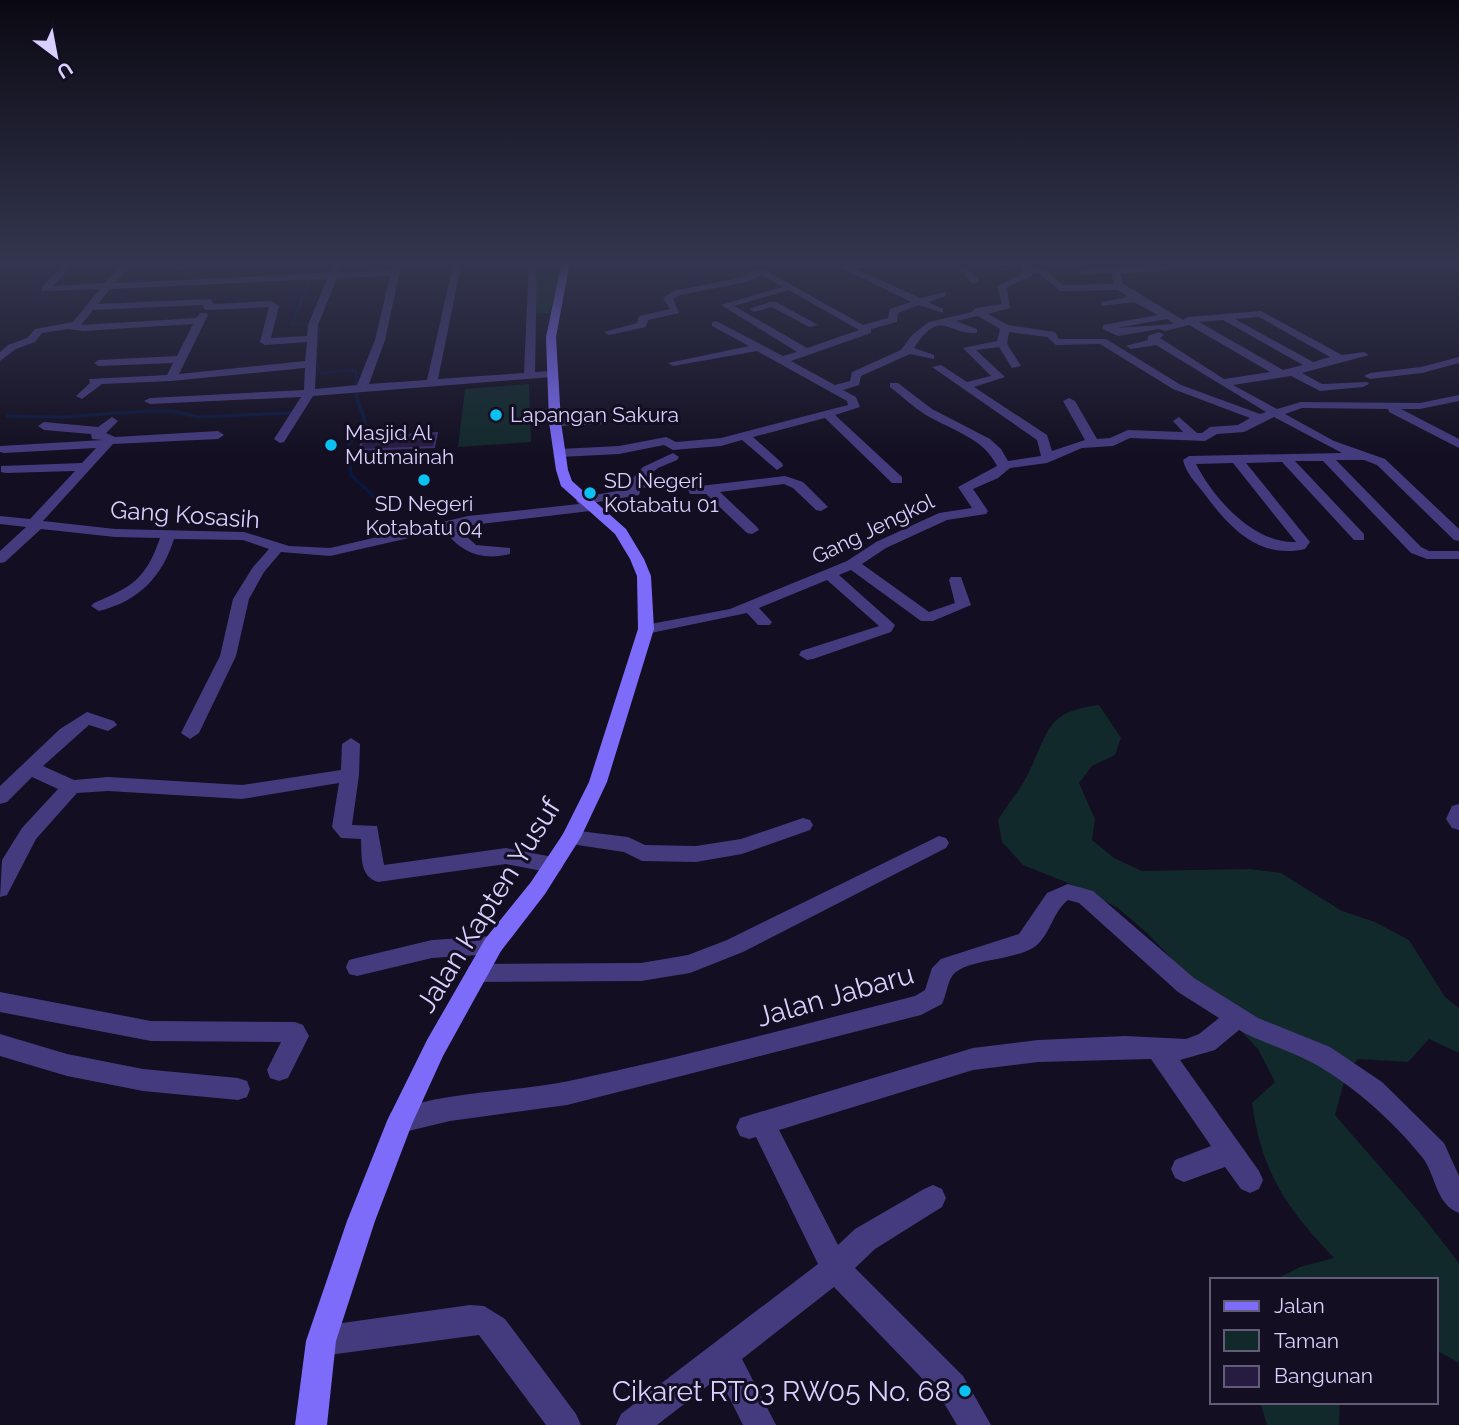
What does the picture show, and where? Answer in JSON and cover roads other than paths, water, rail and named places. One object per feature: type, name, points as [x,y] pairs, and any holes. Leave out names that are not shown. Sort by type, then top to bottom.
[{"type":"main road","name":"Jalan Kapten Yusuf","points":[[311,1425],[321,1341],[361,1221],[400,1121],[435,1048],[493,945],[553,865],[570,837],[597,782],[646,629],[644,576],[637,559],[621,532],[566,483],[555,422],[553,328]]},
{"type":"street","points":[[0,358],[12,347],[31,340],[37,332],[62,328]]},
{"type":"street","points":[[196,328],[180,359],[146,406],[237,400],[245,396],[552,374]]},
{"type":"street","points":[[269,328],[265,342],[312,339]]},
{"type":"street","points":[[280,439],[309,393],[313,328]]},
{"type":"street","points":[[357,388],[380,340],[383,328]]},
{"type":"street","points":[[432,383],[444,328]]},
{"type":"street","points":[[529,376],[531,328]]},
{"type":"street","points":[[609,332],[630,328]]},
{"type":"street","points":[[560,453],[619,450],[666,441],[673,446],[697,446],[828,415],[849,409],[855,403],[723,328]]},
{"type":"street","points":[[733,332],[752,328]]},
{"type":"street","points":[[760,328],[807,353]]},
{"type":"street","points":[[773,335],[806,328]]},
{"type":"street","points":[[780,361],[867,332],[862,328]]},
{"type":"street","points":[[834,389],[857,381],[856,374],[865,373],[905,349],[927,328]]},
{"type":"street","points":[[966,328],[973,331]]},
{"type":"street","points":[[1016,366],[1002,344],[1005,328],[1051,334],[1056,342],[1102,341],[1177,387],[1269,413],[1330,444],[1381,462],[1459,537]]},
{"type":"street","points":[[1108,328],[1118,333],[1163,328]]},
{"type":"street","points":[[1131,346],[1197,328]]},
{"type":"street","points":[[1200,328],[1320,388],[1422,370],[1459,360]]},
{"type":"street","points":[[1243,328],[1311,365]]},
{"type":"street","points":[[1285,328],[1341,359]]},
{"type":"street","points":[[1159,339],[1228,382],[1333,457],[1416,550],[1427,555],[1459,555]]},
{"type":"street","points":[[962,386],[1004,381],[968,348],[1002,344]]},
{"type":"street","points":[[673,363],[698,361],[757,348]]},
{"type":"street","points":[[905,349],[934,362],[962,386],[1043,438],[1047,457]]},
{"type":"street","points":[[1228,382],[1287,373],[1311,365],[1364,355]]},
{"type":"street","points":[[99,363],[180,359]]},
{"type":"street","points":[[82,396],[96,381],[167,378],[309,364]]},
{"type":"street","points":[[894,385],[928,411],[986,442],[997,452],[1003,467]]},
{"type":"street","name":"Gang Jengkol","points":[[646,629],[704,620],[750,607],[852,564],[881,545],[944,516],[981,511],[965,487],[993,475],[1003,467],[1047,457],[1080,444],[1116,442],[1128,434],[1205,437],[1217,429],[1240,429],[1269,413],[1310,404],[1354,408],[1428,406],[1459,398]]},
{"type":"street","points":[[1069,401],[1093,443]]},
{"type":"street","points":[[1388,405],[1459,443]]},
{"type":"street","points":[[828,415],[897,480]]},
{"type":"street","points":[[0,559],[35,524],[60,491],[88,467],[105,439],[112,421]]},
{"type":"street","points":[[555,422],[604,421]]},
{"type":"street","points":[[1178,421],[1194,436]]},
{"type":"street","points":[[44,426],[105,439]]},
{"type":"street","points":[[4,449],[105,439],[218,435]]},
{"type":"street","points":[[744,436],[777,466]]},
{"type":"street","points":[[1237,459],[1303,540],[1303,544],[1291,547],[1238,529],[1188,462],[1237,459],[1360,456]]},
{"type":"street","points":[[634,485],[645,470],[673,457]]},
{"type":"street","points":[[1286,458],[1359,537]]},
{"type":"street","points":[[6,469],[88,467]]},
{"type":"street","points":[[634,485],[690,479],[695,491],[785,480],[798,485],[821,507]]},
{"type":"street","name":"Gang Kosasih","points":[[0,520],[116,533],[244,536],[301,552],[343,551],[447,524],[587,504],[634,492],[634,485]]},
{"type":"street","points":[[709,489],[752,530]]},
{"type":"street","points":[[447,524],[469,549],[487,554],[505,551]]},
{"type":"street","points":[[99,606],[134,590],[154,574],[168,534]]},
{"type":"street","points":[[190,733],[228,656],[241,599],[258,570],[278,547]]},
{"type":"street","points":[[852,564],[927,618],[963,605],[956,579]]},
{"type":"street","points":[[807,655],[885,629],[887,625],[829,574]]},
{"type":"street","points":[[750,607],[764,622]]},
{"type":"street","points":[[0,797],[66,733],[87,718],[108,725]]},
{"type":"street","points":[[351,744],[343,831],[370,831],[374,870],[378,874],[506,856],[553,865]]},
{"type":"street","points":[[30,768],[72,787],[108,784],[254,791],[350,775]]},
{"type":"street","points":[[0,889],[8,864],[18,847],[72,787]]},
{"type":"street","points":[[1459,811],[1456,819],[1459,823]]},
{"type":"street","points":[[570,837],[628,845],[642,853],[696,854],[742,846],[803,825]]},
{"type":"street","points":[[477,973],[641,972],[690,964],[735,946],[939,843]]},
{"type":"street","name":"Jalan Jabaru","points":[[400,1121],[450,1109],[508,1104],[567,1093],[921,1005],[934,997],[944,968],[958,961],[1020,944],[1039,927],[1056,898],[1069,892],[1086,897],[1171,974],[1237,1018],[1321,1055],[1373,1090],[1435,1152],[1441,1171],[1459,1200]]},
{"type":"street","points":[[358,967],[432,949],[493,945]]},
{"type":"street","points":[[0,1002],[151,1031],[296,1032],[297,1036],[279,1070]]},
{"type":"street","points":[[975,1425],[953,1387],[835,1268],[755,1125],[973,1059],[1038,1051],[1125,1047],[1159,1051],[1197,1047],[1237,1018]]},
{"type":"street","points":[[0,1045],[67,1065],[143,1080],[238,1089]]},
{"type":"street","points":[[1159,1051],[1250,1180]]},
{"type":"street","points":[[1184,1169],[1230,1152]]},
{"type":"street","points":[[632,1425],[835,1268],[865,1239],[933,1198]]},
{"type":"street","points":[[321,1341],[470,1320],[484,1321],[495,1329],[565,1425]]},
{"type":"street","points":[[723,1355],[760,1425]]},
{"type":"waterway","points":[[316,328],[319,330],[317,347]]},
{"type":"waterway","points":[[315,359],[321,373],[356,370],[356,392]]},
{"type":"waterway","points":[[356,392],[365,423],[348,446],[351,475],[381,503]]},
{"type":"waterway","points":[[8,416],[61,417],[149,411],[172,411],[198,417],[290,413]]},
{"type":"place","name":"Lapangan Sakura","points":[[496,415]]},
{"type":"place","name":"Masjid Al Mutmainah","points":[[331,445]]},
{"type":"place","name":"SD Negeri Kotabatu 04","points":[[424,480]]},
{"type":"place","name":"SD Negeri Kotabatu 01","points":[[590,493]]},
{"type":"place","name":"Cikaret RT03 RW05 No. 68","points":[[965,1391]]}]
